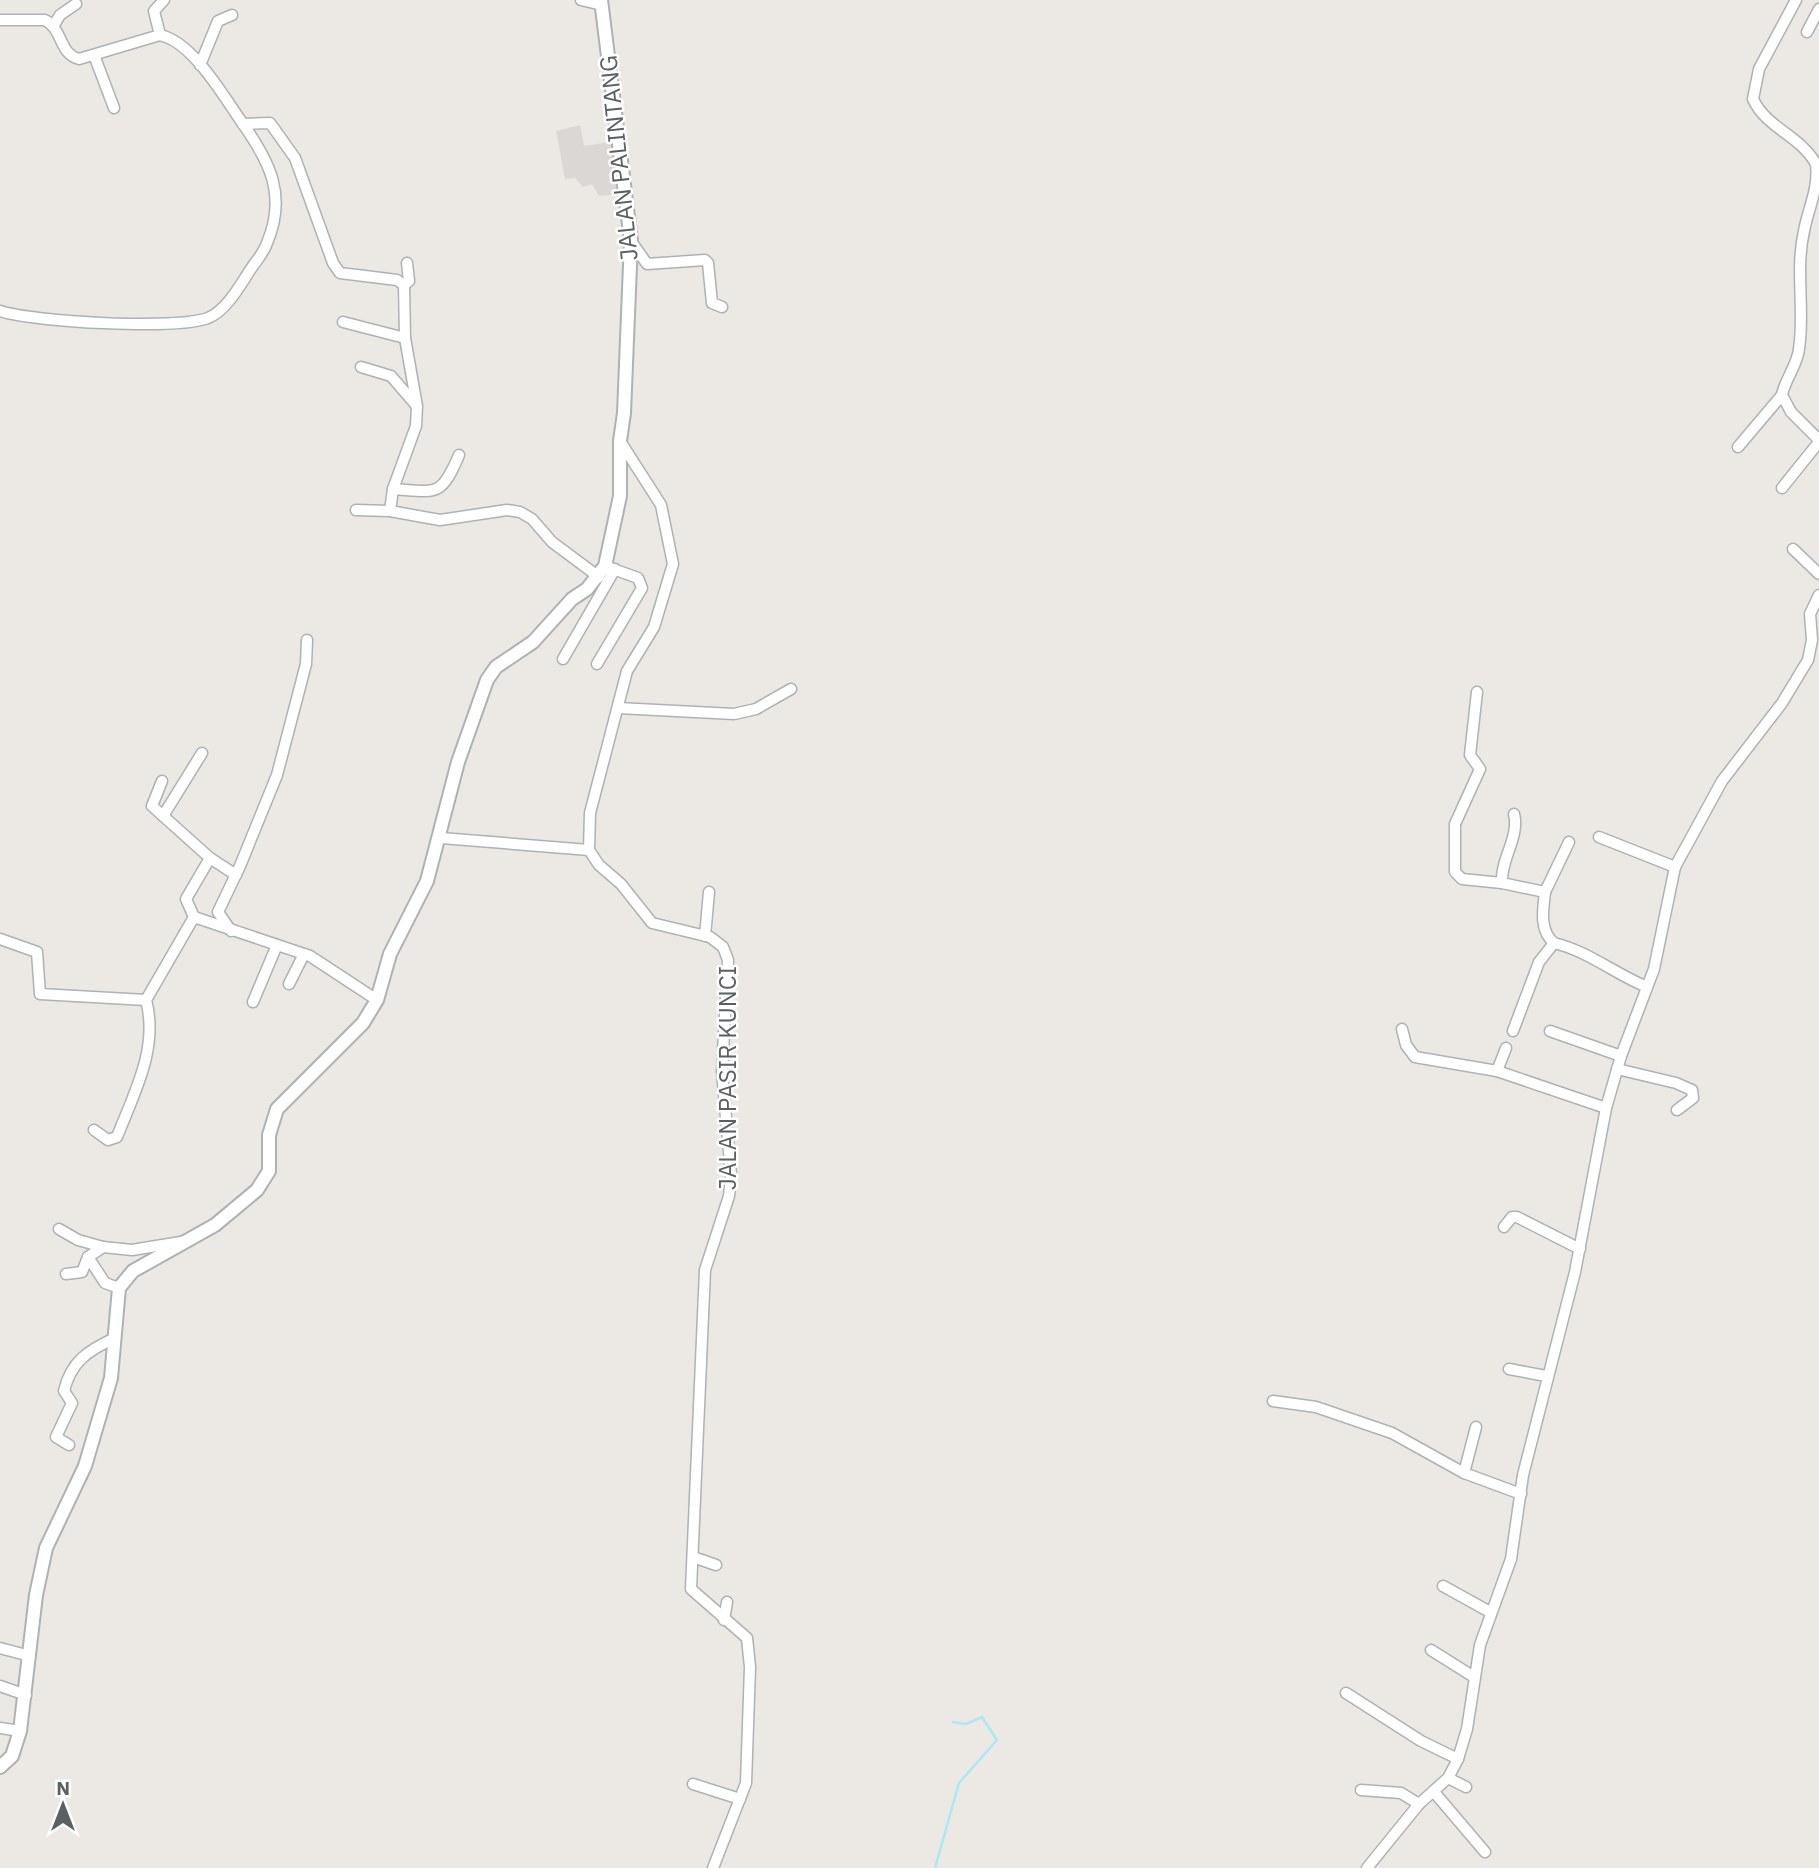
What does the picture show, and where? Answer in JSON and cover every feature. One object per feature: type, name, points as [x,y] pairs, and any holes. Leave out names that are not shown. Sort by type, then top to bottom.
[{"type":"street","points":[[160,35],[154,11],[164,0]]},
{"type":"street","points":[[581,0],[601,3]]},
{"type":"street","points":[[1738,447],[1782,395],[1799,351],[1804,230],[1818,195],[1818,172],[1799,145],[1784,130],[1767,121],[1754,99],[1759,69],[1796,0]]},
{"type":"street","name":"JALAN PALINTANG","points":[[601,3],[631,242],[624,413],[620,441],[620,496],[606,570]]},
{"type":"street","points":[[54,25],[60,15],[76,4]]},
{"type":"street","points":[[1807,32],[1819,9]]},
{"type":"street","points":[[200,65],[218,22],[232,15]]},
{"type":"street","points":[[0,20],[45,20],[54,25],[68,54],[79,59],[160,35],[175,38],[200,65],[243,124],[273,173],[276,205],[272,228],[262,254],[240,285],[211,317],[181,323],[87,322],[16,316],[0,311]]},
{"type":"street","points":[[94,55],[114,108]]},
{"type":"street","points":[[243,124],[270,123],[295,158],[333,263],[340,273],[389,279],[404,285]]},
{"type":"street","points":[[631,242],[647,264],[705,260],[708,264],[712,303],[722,307]]},
{"type":"street","points":[[404,285],[409,281],[407,263]]},
{"type":"street","points":[[390,511],[393,489],[416,426],[417,406],[405,338],[404,285]]},
{"type":"street","points":[[343,322],[405,338]]},
{"type":"street","points":[[362,367],[391,376],[417,406]]},
{"type":"street","points":[[1782,395],[1791,412],[1819,441],[1782,488]]},
{"type":"street","points":[[441,838],[589,850],[590,813],[627,671],[654,626],[673,564],[661,505],[620,441]]},
{"type":"street","points":[[393,489],[426,493],[439,490],[450,475],[459,455]]},
{"type":"street","points":[[356,510],[390,511],[440,520],[507,510],[520,512],[532,519],[552,542],[606,570],[638,578],[642,588],[597,664]]},
{"type":"street","points":[[1793,549],[1819,574]]},
{"type":"street","points":[[563,659],[606,570]]},
{"type":"street","points":[[0,1767],[12,1756],[20,1731],[36,1595],[51,1533],[89,1455],[111,1378],[119,1289],[133,1271],[190,1241],[250,1199],[270,1171],[269,1135],[277,1109],[362,1023],[377,1000],[390,954],[425,888],[441,838],[458,762],[487,680],[496,667],[533,642],[572,599],[587,589],[606,570]]},
{"type":"street","points":[[1367,1868],[1419,1804],[1448,1778],[1458,1759],[1467,1729],[1474,1677],[1490,1612],[1511,1559],[1521,1493],[1546,1376],[1580,1249],[1606,1108],[1621,1056],[1647,986],[1675,867],[1738,757],[1782,703],[1808,660],[1812,640],[1810,614],[1819,595]]},
{"type":"street","points":[[232,932],[218,912],[277,775],[306,664],[307,640]]},
{"type":"street","points":[[618,708],[734,714],[756,709],[791,689]]},
{"type":"street","points":[[1477,692],[1470,755],[1480,769],[1455,824],[1455,872],[1462,880],[1502,883],[1545,892]]},
{"type":"street","points":[[163,816],[202,753]]},
{"type":"street","points":[[162,781],[152,807],[210,858],[236,875]]},
{"type":"street","points":[[1502,883],[1504,864],[1515,828],[1514,814]]},
{"type":"street","points":[[1599,837],[1675,867]]},
{"type":"street","points":[[1569,842],[1545,892],[1543,922],[1547,937],[1554,943],[1584,953],[1626,978],[1647,986]]},
{"type":"street","name":"JALAN PASIR KUNCI","points":[[589,850],[599,865],[621,884],[652,923],[705,936],[723,947],[728,960],[722,1071],[731,1175],[729,1196],[705,1270],[691,1589],[747,1638],[750,1648],[748,1761],[740,1799],[713,1868]]},
{"type":"street","points":[[210,858],[186,900],[194,917],[232,932],[304,954],[377,1000]]},
{"type":"street","points":[[705,936],[709,892]]},
{"type":"street","points":[[94,1130],[108,1140],[117,1137],[141,1081],[152,1029],[146,1000],[194,917]]},
{"type":"street","points":[[0,939],[37,952],[40,994],[146,1000]]},
{"type":"street","points":[[1513,1031],[1536,968],[1554,943]]},
{"type":"street","points":[[253,1002],[277,945]]},
{"type":"street","points":[[289,984],[304,954]]},
{"type":"street","points":[[1402,1029],[1406,1045],[1415,1057],[1497,1071],[1606,1108]]},
{"type":"street","points":[[1550,1031],[1621,1056]]},
{"type":"street","points":[[1497,1071],[1506,1048]]},
{"type":"street","points":[[1617,1069],[1676,1083],[1692,1090],[1693,1098],[1677,1110]]},
{"type":"street","points":[[1504,1227],[1512,1217],[1517,1217],[1580,1249]]},
{"type":"street","points":[[60,1229],[78,1240],[103,1247],[132,1250],[176,1241],[190,1241]]},
{"type":"street","points":[[66,1274],[82,1272],[88,1257],[103,1247]]},
{"type":"street","points":[[88,1257],[105,1283],[119,1289]]},
{"type":"street","points":[[69,1446],[56,1437],[72,1403],[64,1391],[66,1382],[77,1361],[88,1351],[115,1338]]},
{"type":"street","points":[[1509,1369],[1546,1376]]},
{"type":"street","points":[[1273,1401],[1316,1407],[1392,1433],[1464,1473],[1521,1493]]},
{"type":"street","points":[[1464,1473],[1476,1427]]},
{"type":"street","points":[[693,1557],[716,1565]]},
{"type":"street","points":[[1443,1587],[1490,1612]]},
{"type":"street","points":[[724,1620],[727,1602]]},
{"type":"street","points":[[0,1648],[30,1656]]},
{"type":"street","points":[[1431,1650],[1474,1677]]},
{"type":"street","points":[[0,1686],[26,1695]]},
{"type":"street","points":[[1346,1693],[1421,1741],[1458,1759]]},
{"type":"street","points":[[0,1728],[20,1731]]},
{"type":"street","points":[[1448,1778],[1466,1787]]},
{"type":"street","points":[[694,1784],[740,1799]]},
{"type":"street","points":[[1361,1790],[1401,1793],[1419,1804]]},
{"type":"street","points":[[1434,1792],[1485,1852]]},
{"type":"shaded area","points":[[580,125],[584,146],[617,141],[622,190],[599,196],[592,184],[583,187],[575,178],[565,179],[556,131]]},
{"type":"waterway","points":[[935,1868],[959,1783],[997,1740],[982,1717],[966,1724],[953,1722]]}]
